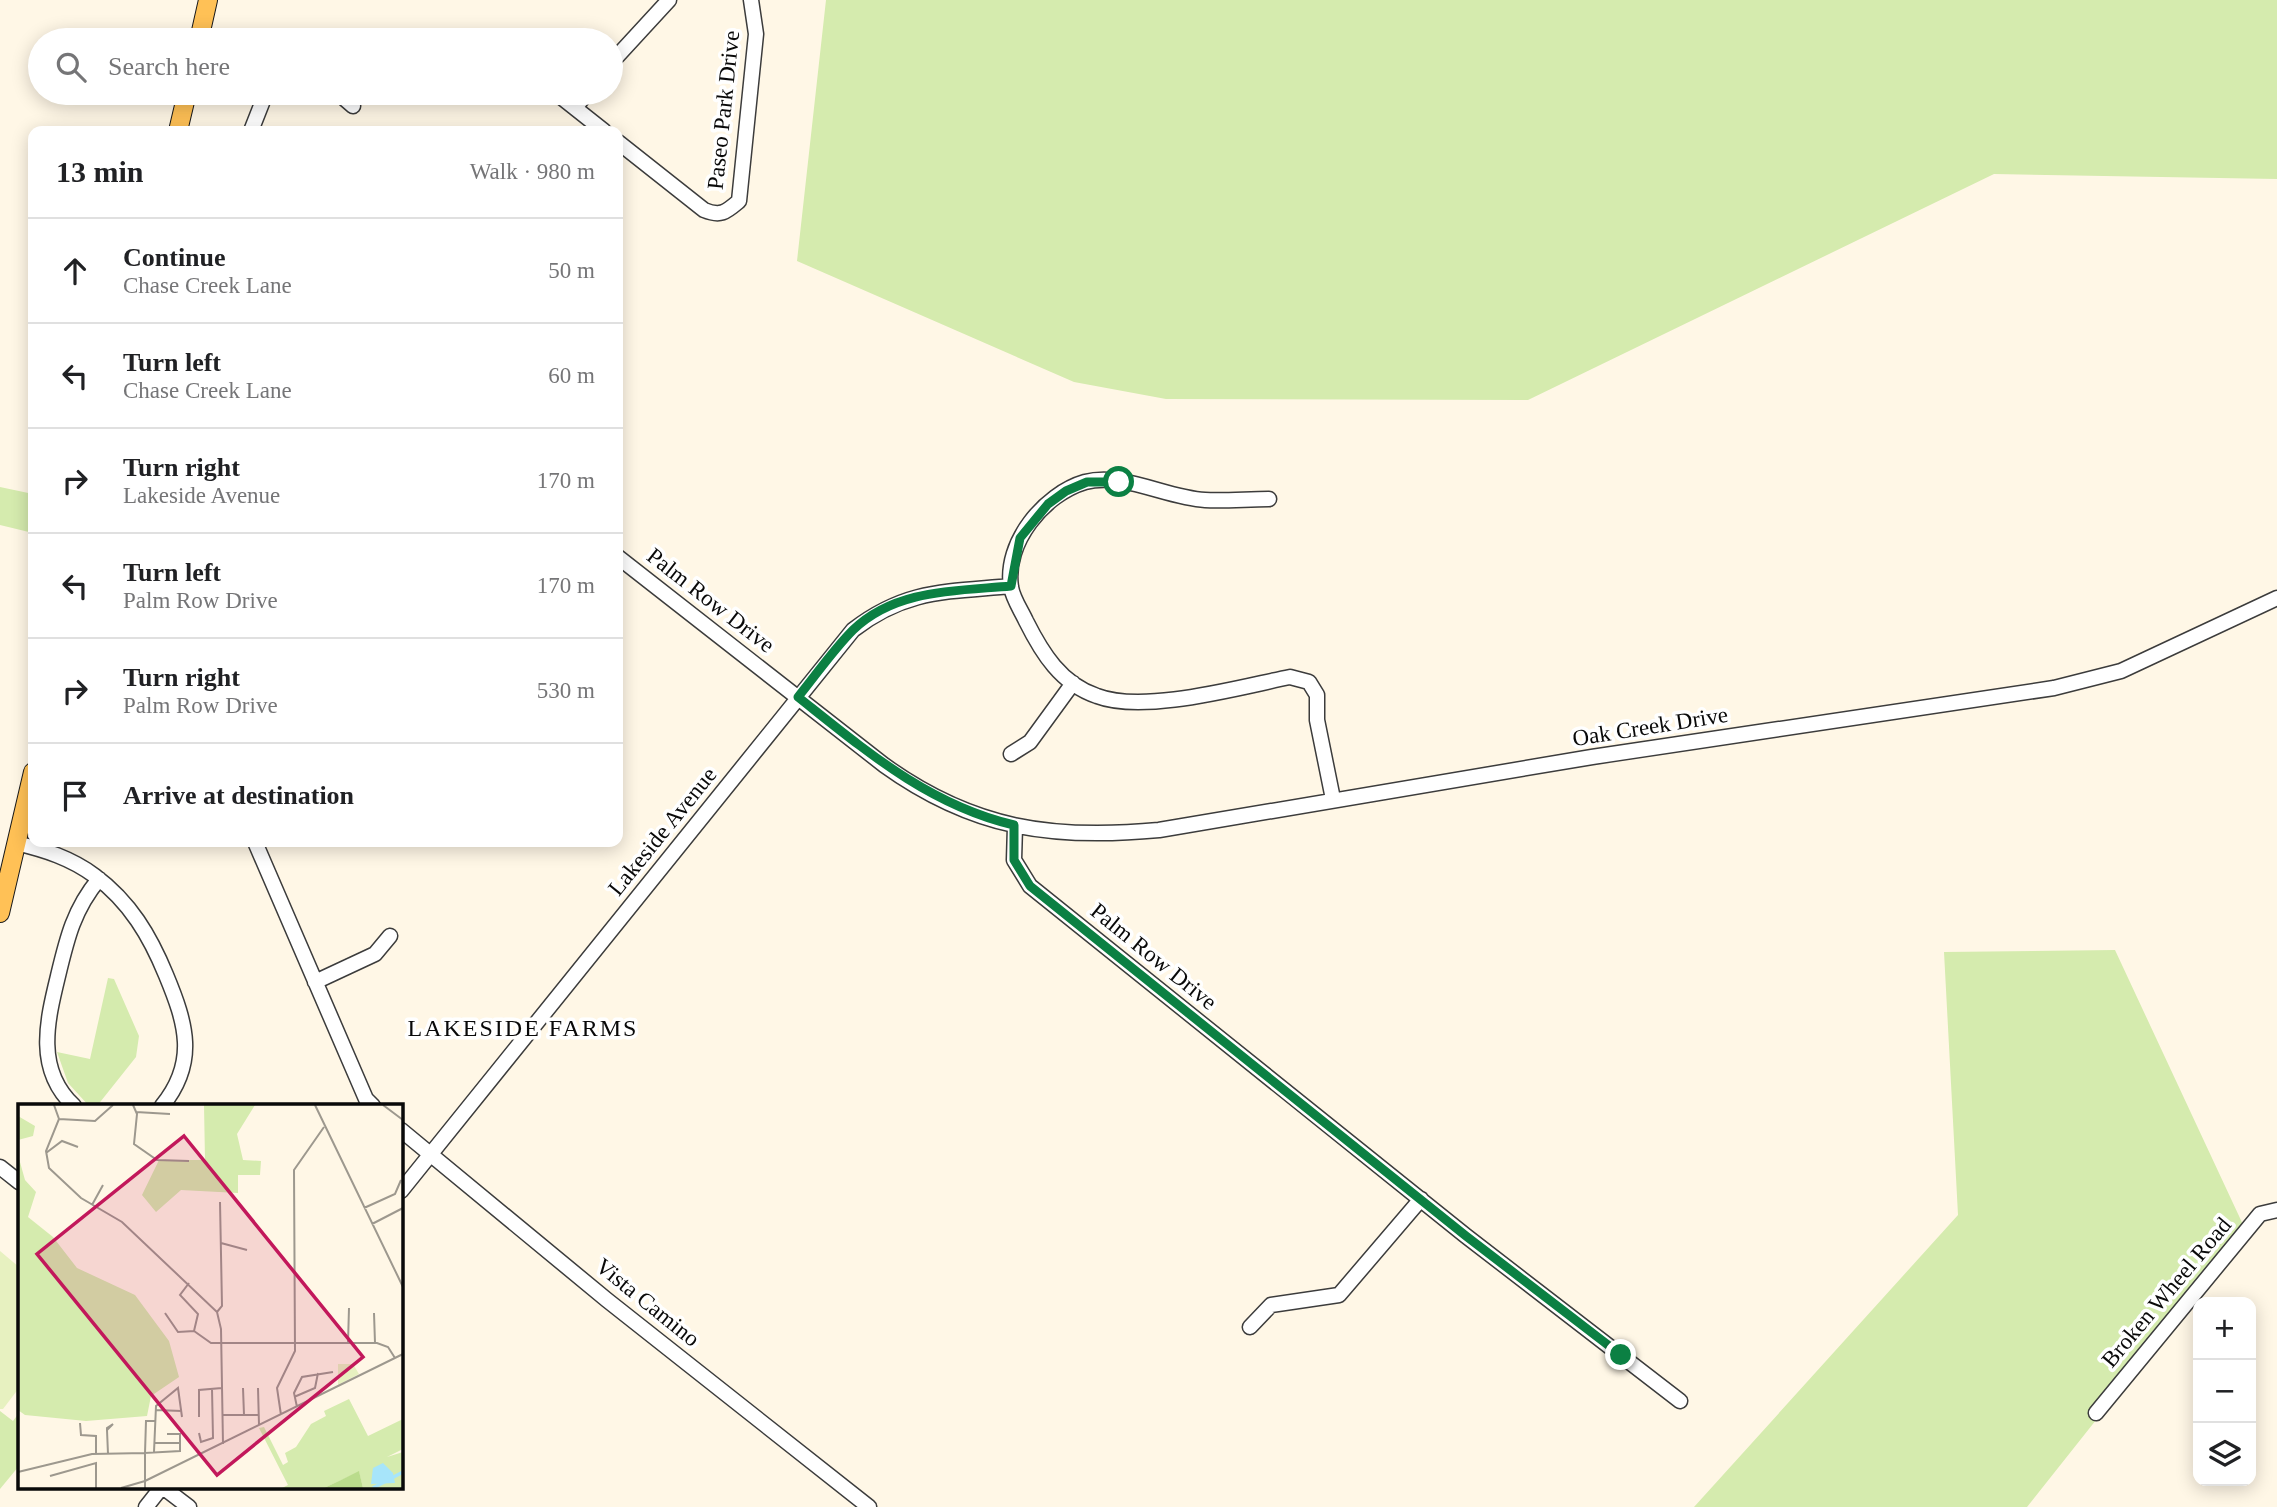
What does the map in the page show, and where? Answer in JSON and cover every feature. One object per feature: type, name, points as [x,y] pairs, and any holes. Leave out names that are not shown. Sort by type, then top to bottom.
[{"type":"main road","points":[[202,28],[208,0]]},
{"type":"main road","points":[[179,126],[184,105]]},
{"type":"main road","points":[[0,913],[28,793]]},
{"type":"street","points":[[623,50],[669,0]]},
{"type":"street","name":"Paseo Park Drive","points":[[623,146],[715,215],[724,214],[739,201],[756,34],[751,0]]},
{"type":"street","points":[[253,126],[261,105]]},
{"type":"street","points":[[571,105],[598,126]]},
{"type":"street","points":[[1269,499],[1204,500],[1119,482],[1087,482],[1057,497],[1033,520],[1020,538],[1011,586],[1037,645],[1053,666],[1097,696],[1150,703],[1290,677],[1305,680],[1317,695],[1317,720],[1333,799]]},
{"type":"street","name":"Palm Row Drive","points":[[623,560],[916,786],[963,810],[1014,825],[1014,860],[1030,886],[1421,1199],[1680,1401]]},
{"type":"street","name":"Lakeside Avenue","points":[[402,1190],[853,630],[877,611],[907,598],[930,593],[1011,586]]},
{"type":"street","name":"Oak Creek Drive","points":[[1014,825],[1099,835],[1158,830],[1333,799],[2080,682],[2121,671],[2277,598]]},
{"type":"street","points":[[1011,754],[1030,742],[1073,682]]},
{"type":"street","points":[[16,843],[28,846]]},
{"type":"street","points":[[30,847],[63,856],[99,879],[125,904],[149,936],[183,1017],[186,1039],[184,1063],[176,1087],[163,1104]]},
{"type":"street","points":[[257,847],[366,1099],[371,1104]]},
{"type":"street","points":[[73,1104],[53,1075],[47,1054],[47,1024],[69,925],[80,901],[99,879]]},
{"type":"street","points":[[315,982],[375,954],[390,936]]},
{"type":"street","name":"Vista Camino","points":[[402,1131],[607,1300],[869,1507]]},
{"type":"street","points":[[0,1167],[18,1181]]},
{"type":"street","points":[[1250,1327],[1271,1305],[1339,1294],[1421,1199]]},
{"type":"street","name":"Broken Wheel Road","points":[[2096,1413],[2260,1214],[2277,1210]]},
{"type":"street","points":[[146,1507],[161,1490]]},
{"type":"street","points":[[166,1490],[189,1507]]},
{"type":"green space","points":[[826,0],[2277,0],[2277,179],[1994,174],[1528,400],[1166,399],[1074,382],[797,261]]},
{"type":"green space","points":[[0,487],[28,493],[28,532],[0,525]]},
{"type":"green space","points":[[2115,950],[2246,1231],[2027,1507],[1694,1507],[1958,1215],[1944,952]]},
{"type":"green space","points":[[108,978],[114,979],[139,1036],[136,1057],[99,1104],[87,1104],[68,1083],[57,1052],[90,1059]]},
{"type":"green space","points":[[0,1251],[18,1266],[18,1389],[3,1409],[0,1409]]},
{"type":"green space","points":[[0,1411],[13,1421],[18,1414],[18,1467],[0,1489]]},
{"type":"district","name":"LAKESIDE FARMS","points":[[523,1028]]},
{"type":"route","points":[[1119,482],[1087,482],[1066,491],[1048,504],[1020,538],[1011,586],[930,593],[907,598],[877,611],[853,630],[798,697],[884,765],[916,786],[963,810],[1014,825],[1014,860],[1030,886],[1466,1236],[1621,1355]]}]
